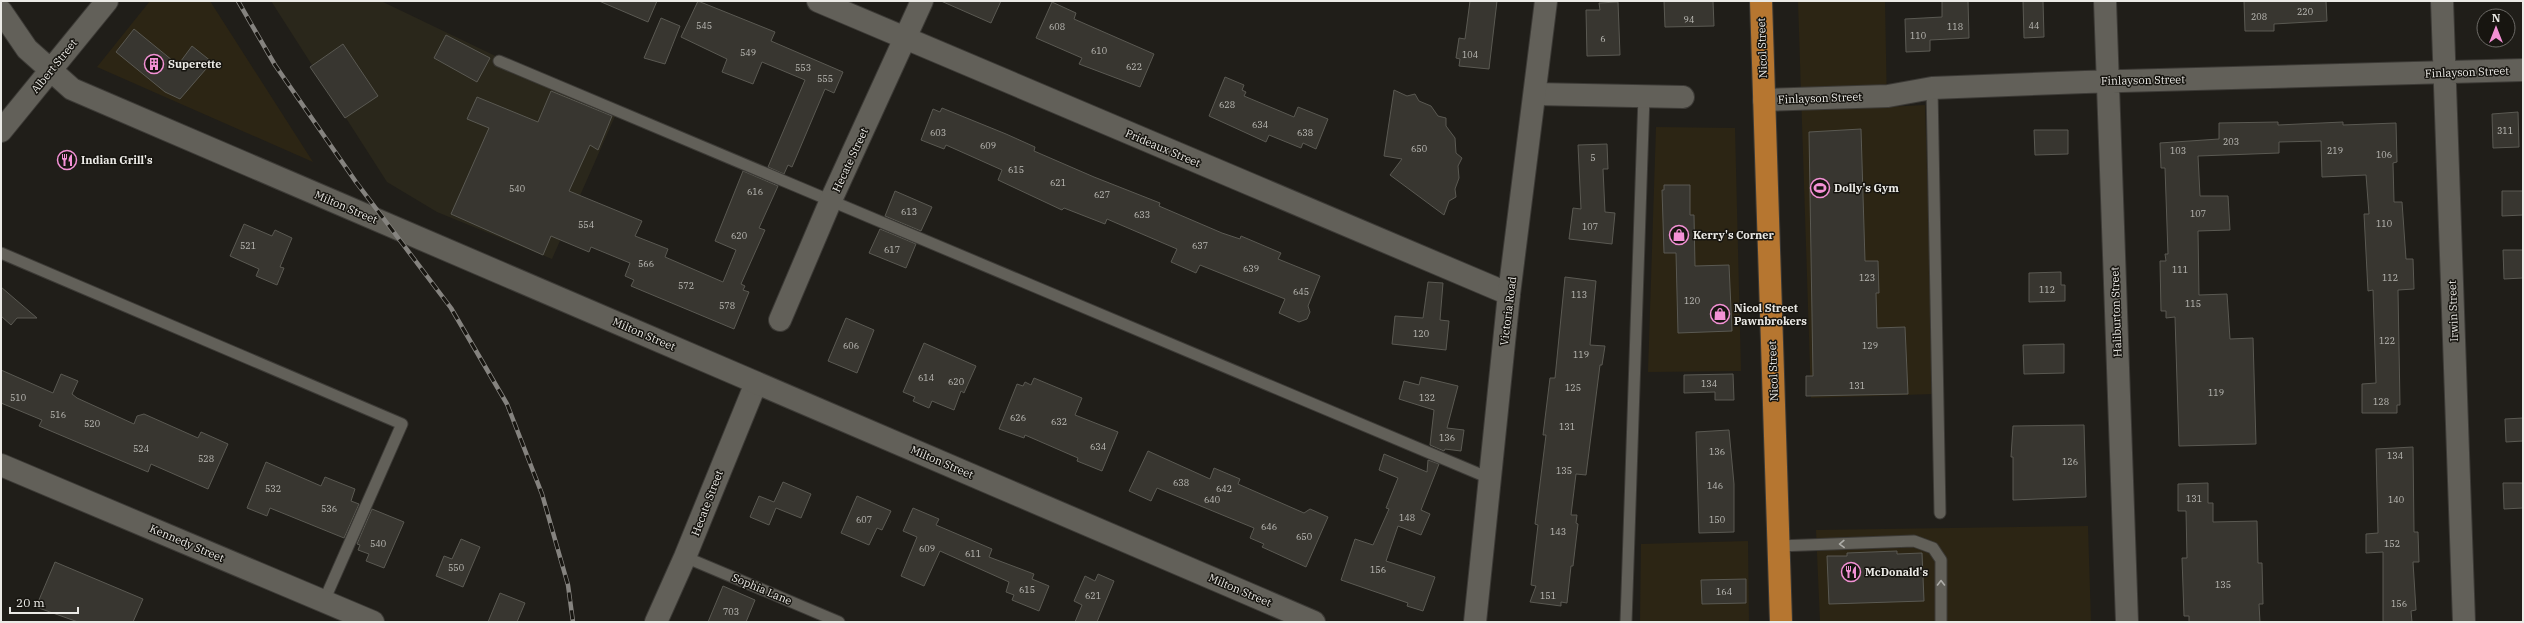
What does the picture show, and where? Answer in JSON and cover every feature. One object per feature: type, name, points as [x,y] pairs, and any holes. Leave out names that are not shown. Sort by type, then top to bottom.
[{"type":"highway","name":"Nicol Street","points":[[1761,1],[1781,622]]},
{"type":"street","name":"Albert Street","points":[[1,131],[107,1]]},
{"type":"street","name":"Prideaux Street","points":[[818,1],[1510,294]]},
{"type":"street","name":"Hecate Street","points":[[780,320],[831,200],[906,39],[922,1]]},
{"type":"street","name":"Victoria Road","points":[[1475,622],[1488,478],[1546,1]]},
{"type":"street","name":"Haliburton Street","points":[[2105,1],[2127,622]]},
{"type":"street","name":"Irwin Street","points":[[2442,1],[2464,622]]},
{"type":"street","name":"Milton Street","points":[[1,11],[26,49],[72,89],[1314,622]]},
{"type":"street","name":"Finlayson Street","points":[[1764,100],[1888,96],[1932,88],[2107,81],[2523,70]]},
{"type":"street","points":[[1535,94],[1683,97]]},
{"type":"street","name":"Hecate Street","points":[[656,622],[685,557],[747,400],[756,383]]},
{"type":"street","name":"Kennedy Street","points":[[1,465],[373,622]]},
{"type":"lane","points":[[499,61],[1488,478]]},
{"type":"lane","points":[[1932,88],[1940,513]]},
{"type":"lane","points":[[1626,622],[1644,96]]},
{"type":"lane","points":[[1,253],[402,424],[324,601]]},
{"type":"lane","points":[[1778,546],[1914,541],[1933,548],[1941,560],[1941,622]]},
{"type":"lane","name":"Sophia Lane","points":[[685,557],[839,622]]},
{"type":"shaded area","points":[[150,1],[210,1],[313,162],[97,67]]},
{"type":"shaded area","points":[[271,1],[381,1],[616,114],[552,259],[437,212],[387,182]]},
{"type":"shaded area","points":[[1798,1],[1885,1],[1887,107],[1925,105],[1934,394],[1811,398]]},
{"type":"shaded area","points":[[1656,127],[1735,128],[1741,371],[1648,372]]},
{"type":"shaded area","points":[[2088,526],[2091,622],[1820,622],[1816,530]]},
{"type":"shaded area","points":[[1748,541],[1749,622],[1640,622],[1641,544]]},
{"type":"building","points":[[599,1],[657,1],[648,22]]},
{"type":"building","points":[[698,1],[775,32],[771,41],[843,72],[834,93],[825,89],[792,167],[788,165],[784,174],[768,167],[805,80],[762,62],[753,84],[722,72],[727,59],[681,37]]},
{"type":"building","points":[[941,1],[1001,1],[991,23]]},
{"type":"building","points":[[1470,1],[1497,1],[1489,69],[1459,66],[1460,59],[1456,58],[1459,38],[1465,39]]},
{"type":"building","points":[[1664,1],[1713,1],[1714,26],[1665,27]]},
{"type":"building","points":[[1942,1],[1968,1],[1969,38],[1930,40],[1930,51],[1906,52],[1905,19],[1942,17]]},
{"type":"building","points":[[2023,1],[2043,1],[2044,37],[2024,38]]},
{"type":"building","points":[[2244,1],[2326,1],[2327,21],[2274,24],[2274,31],[2245,31]]},
{"type":"building","points":[[1052,2],[1076,13],[1074,19],[1154,54],[1140,87],[1079,64],[1082,58],[1036,38]]},
{"type":"building","points":[[1618,2],[1620,55],[1587,56],[1586,10],[1600,10],[1599,3]]},
{"type":"building","points":[[661,18],[680,26],[665,64],[644,58]]},
{"type":"building","name":"Superette","points":[[134,29],[178,65],[192,46],[212,62],[180,99],[165,92],[116,52]]},
{"type":"building","points":[[446,35],[490,58],[477,82],[434,58]]},
{"type":"building","points":[[343,44],[378,96],[345,118],[310,67]]},
{"type":"building","points":[[1225,77],[1244,85],[1242,90],[1246,92],[1244,96],[1294,117],[1298,107],[1328,119],[1316,149],[1303,143],[1301,148],[1269,135],[1266,142],[1209,116]]},
{"type":"building","points":[[1394,90],[1407,96],[1415,94],[1419,101],[1431,106],[1438,116],[1446,118],[1446,126],[1455,138],[1456,153],[1462,158],[1458,166],[1459,178],[1455,189],[1456,197],[1449,201],[1444,215],[1390,175],[1402,159],[1384,156]]},
{"type":"building","points":[[551,91],[612,116],[598,150],[590,145],[569,191],[642,221],[635,236],[668,249],[665,257],[723,282],[736,250],[715,241],[743,171],[778,186],[759,228],[765,230],[741,284],[745,286],[743,290],[749,292],[734,329],[631,286],[634,280],[625,276],[630,263],[591,247],[589,252],[551,236],[543,255],[451,214],[489,128],[467,119],[477,97],[538,122]]},
{"type":"building","points":[[942,108],[1006,134],[1035,147],[1034,151],[1160,203],[1159,206],[1222,233],[1240,239],[1241,236],[1281,253],[1278,259],[1320,276],[1308,306],[1310,312],[1307,319],[1299,322],[1279,313],[1285,299],[1200,265],[1196,273],[1171,262],[1177,249],[1107,219],[1105,224],[1064,208],[1062,210],[998,180],[1002,170],[946,145],[944,149],[921,140],[933,109],[940,112]]},
{"type":"building","points":[[2518,112],[2519,147],[2493,148],[2492,114]]},
{"type":"building","points":[[2278,122],[2278,125],[2343,122],[2343,125],[2396,123],[2397,162],[2393,163],[2394,202],[2402,202],[2406,259],[2413,259],[2414,289],[2398,290],[2400,405],[2397,405],[2397,413],[2362,413],[2362,384],[2376,383],[2373,290],[2368,291],[2364,214],[2369,214],[2366,175],[2322,177],[2321,141],[2279,142],[2279,153],[2198,156],[2200,196],[2228,196],[2230,230],[2198,231],[2199,295],[2227,294],[2230,339],[2253,338],[2256,444],[2179,446],[2175,317],[2166,318],[2166,311],[2161,311],[2160,261],[2166,261],[2165,254],[2168,254],[2165,168],[2161,168],[2160,143],[2219,139],[2219,123]]},
{"type":"building","points":[[1861,129],[1865,261],[1878,261],[1879,293],[1876,293],[1877,328],[1905,327],[1908,394],[1806,396],[1806,376],[1813,376],[1809,132]]},
{"type":"building","points":[[2034,130],[2068,130],[2068,154],[2035,155]]},
{"type":"building","points":[[1607,144],[1608,169],[1603,169],[1605,212],[1615,213],[1612,244],[1569,239],[1573,208],[1581,209],[1578,145]]},
{"type":"building","points":[[1664,185],[1690,185],[1690,215],[1694,215],[1695,266],[1729,265],[1732,331],[1678,333],[1676,253],[1664,253],[1662,190],[1664,190]]},
{"type":"building","points":[[895,191],[932,207],[921,231],[885,216]]},
{"type":"building","points":[[2502,191],[2523,191],[2523,215],[2502,216]]},
{"type":"building","points":[[244,224],[272,236],[275,230],[292,238],[280,267],[284,268],[277,285],[256,276],[259,269],[230,256]]},
{"type":"building","points":[[880,229],[916,244],[906,268],[869,253]]},
{"type":"building","points":[[2503,250],[2523,250],[2523,278],[2504,279]]},
{"type":"building","points":[[2061,272],[2061,285],[2065,285],[2065,301],[2029,302],[2029,273]]},
{"type":"building","points":[[1565,277],[1596,281],[1590,345],[1605,346],[1602,365],[1600,365],[1586,475],[1576,474],[1571,515],[1577,515],[1576,523],[1578,524],[1567,603],[1561,602],[1561,606],[1530,602],[1536,586],[1531,585],[1538,525],[1535,524],[1546,435],[1543,435],[1550,378],[1555,378]]},
{"type":"building","points":[[1428,282],[1443,283],[1440,320],[1449,321],[1446,350],[1392,344],[1395,316],[1423,318]]},
{"type":"building","points":[[1,287],[37,318],[17,318],[11,325],[1,316]]},
{"type":"building","points":[[846,318],[874,330],[857,373],[828,361]]},
{"type":"building","points":[[924,343],[976,366],[964,393],[961,391],[954,410],[932,401],[929,408],[913,401],[915,397],[903,392]]},
{"type":"building","points":[[2064,344],[2064,373],[2024,374],[2023,345]]},
{"type":"building","points":[[1,370],[53,393],[61,374],[78,381],[72,394],[77,398],[134,424],[137,416],[144,414],[198,438],[201,432],[228,444],[208,489],[151,464],[148,472],[39,426],[42,420],[1,403]]},
{"type":"building","points":[[1733,374],[1734,400],[1715,400],[1715,392],[1684,393],[1684,375]]},
{"type":"building","points":[[1421,377],[1458,386],[1447,428],[1464,430],[1461,451],[1445,449],[1444,451],[1430,445],[1434,410],[1399,399],[1404,381],[1419,385]]},
{"type":"building","points":[[1034,378],[1082,398],[1075,415],[1118,432],[1102,471],[1077,461],[1078,458],[1025,435],[1024,438],[999,429],[1017,384],[1023,386],[1025,382],[1031,385]]},
{"type":"building","points":[[2523,418],[2523,441],[2506,442],[2505,419]]},
{"type":"building","points":[[2084,425],[2086,497],[2013,500],[2013,457],[2011,457],[2013,426]]},
{"type":"building","points":[[1729,430],[1734,484],[1734,532],[1699,533],[1696,432]]},
{"type":"building","points":[[2413,447],[2414,532],[2418,532],[2419,562],[2413,562],[2416,610],[2411,611],[2412,622],[2383,622],[2383,552],[2366,553],[2366,534],[2378,533],[2376,449]]},
{"type":"building","points":[[1148,451],[1210,479],[1214,468],[1240,479],[1238,484],[1304,513],[1310,509],[1328,517],[1306,567],[1262,547],[1264,544],[1250,538],[1254,528],[1157,488],[1151,501],[1129,491]]},
{"type":"building","points":[[1384,454],[1427,472],[1428,460],[1439,464],[1421,510],[1430,514],[1421,535],[1398,526],[1386,561],[1435,577],[1423,611],[1407,606],[1408,603],[1341,580],[1355,539],[1373,545],[1389,509],[1386,508],[1398,478],[1379,470]]},
{"type":"building","points":[[266,462],[321,486],[325,477],[355,489],[351,501],[359,504],[344,538],[270,508],[267,516],[247,508]]},
{"type":"building","points":[[783,482],[811,494],[801,518],[776,508],[769,525],[750,517],[759,496],[774,502]]},
{"type":"building","points":[[2208,483],[2208,503],[2213,503],[2213,522],[2257,521],[2258,563],[2262,563],[2263,604],[2259,604],[2260,622],[2189,622],[2189,616],[2184,616],[2182,558],[2187,558],[2186,511],[2178,511],[2178,484]]},
{"type":"building","points":[[2503,483],[2523,483],[2523,508],[2504,509]]},
{"type":"building","points":[[857,496],[891,511],[882,530],[877,528],[869,545],[841,533]]},
{"type":"building","points":[[913,508],[939,519],[936,525],[992,549],[989,557],[1034,574],[1032,579],[1049,586],[1039,611],[1012,600],[1014,595],[1006,592],[1009,582],[940,551],[924,586],[901,576],[917,537],[903,531]]},
{"type":"building","points":[[372,509],[404,522],[384,568],[366,561],[369,554],[358,550],[360,545],[357,544]]},
{"type":"building","points":[[461,539],[480,547],[463,587],[436,576],[444,556],[452,559]]},
{"type":"building","points":[[1897,551],[1897,554],[1922,553],[1924,601],[1829,604],[1827,556],[1847,556],[1847,553]]},
{"type":"building","points":[[55,562],[143,599],[133,622],[78,622],[36,607]]},
{"type":"building","points":[[1098,574],[1114,581],[1097,622],[1075,622],[1082,605],[1074,601],[1085,576],[1095,581]]},
{"type":"building","points":[[1746,579],[1746,603],[1702,604],[1701,580]]},
{"type":"building","points":[[723,586],[755,600],[746,622],[708,622]]},
{"type":"building","points":[[500,593],[525,603],[517,622],[488,622]]},
{"type":"railway","points":[[238,1],[275,65],[356,182],[451,308],[507,404],[542,494],[568,585],[573,622]]},
{"type":"place","name":"Superette","points":[[154,64]]},
{"type":"place","name":"Indian Grill's","points":[[67,160]]},
{"type":"place","name":"Dolly's Gym","points":[[1820,188]]},
{"type":"place","name":"Kerry's Corner","points":[[1679,235]]},
{"type":"place","name":"Nicol Street Pawnbrokers","points":[[1720,314]]},
{"type":"place","name":"McDonald's","points":[[1851,572]]}]
